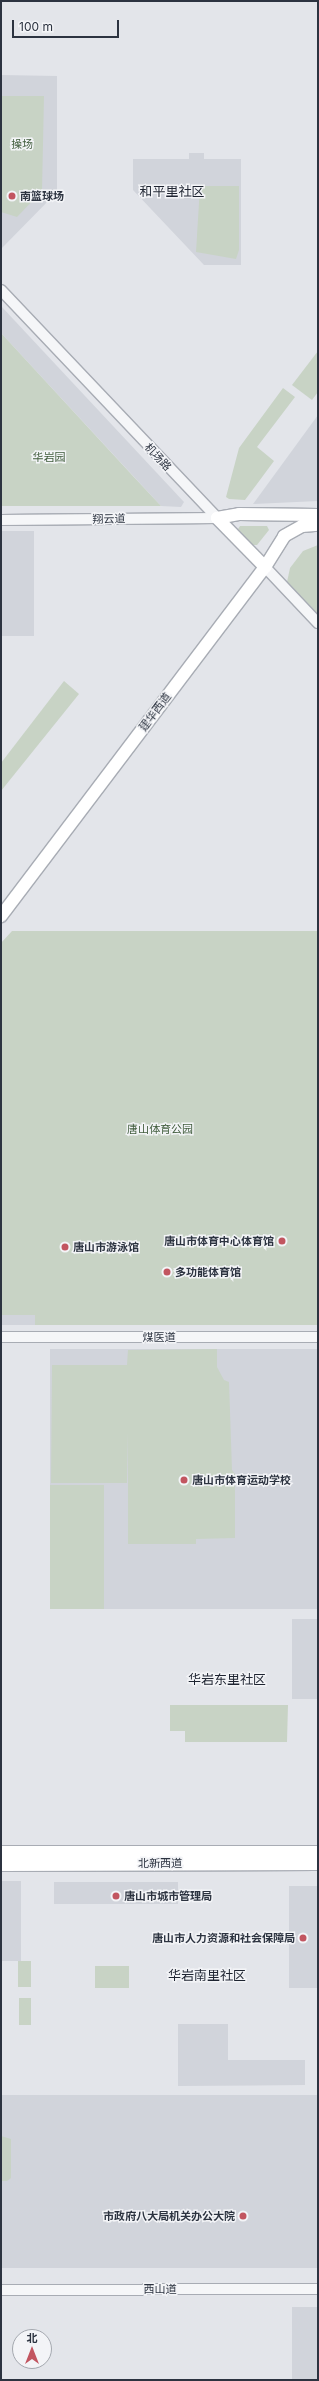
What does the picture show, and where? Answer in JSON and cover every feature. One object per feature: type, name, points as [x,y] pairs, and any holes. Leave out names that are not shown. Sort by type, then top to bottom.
[{"type":"main road","points":[[229,530],[239,514]]},
{"type":"main road","points":[[217,518],[239,514],[318,515]]},
{"type":"main road","name":"机场路","points":[[217,518],[262,565]]},
{"type":"main road","name":"建华西道","points":[[1,904],[262,565],[271,556],[284,536],[302,526],[318,525]]},
{"type":"main road","points":[[284,536],[318,532]]},
{"type":"main road","points":[[246,550],[257,556],[271,556]]},
{"type":"main road","name":"建华西道","points":[[1,916],[262,565]]},
{"type":"main road","points":[[286,1852],[304,1845],[318,1844]]},
{"type":"main road","name":"北新西道","points":[[1,1852],[318,1852]]},
{"type":"main road","points":[[264,1862],[318,1871]]},
{"type":"main road","name":"北新西道","points":[[1,1864],[318,1863]]},
{"type":"street","name":"机场路","points":[[1,290],[217,518]]},
{"type":"street","name":"翔云道","points":[[1,520],[217,518]]},
{"type":"street","name":"机场路","points":[[262,565],[318,622]]},
{"type":"street","name":"煤医道","points":[[1,1337],[318,1337]]},
{"type":"street","name":"西山道","points":[[1,2290],[318,2289]]},
{"type":"shaded area","points":[[1,75],[57,76],[57,192],[1,249]]},
{"type":"shaded area","points":[[189,153],[204,153],[204,159],[241,159],[241,265],[204,265],[133,190],[133,159],[189,159]]},
{"type":"shaded area","points":[[1,306],[184,502],[181,507],[161,506],[1,333]]},
{"type":"shaded area","points":[[318,415],[318,501],[253,504]]},
{"type":"shaded area","points":[[1,531],[34,531],[34,636],[1,636]]},
{"type":"shaded area","points":[[1,1315],[35,1315],[35,1325],[1,1325]]},
{"type":"shaded area","name":"唐山市体育运动学校","points":[[50,1349],[318,1349],[318,1609],[50,1609]]},
{"type":"shaded area","points":[[292,1619],[318,1619],[318,1699],[292,1699]]},
{"type":"shaded area","points":[[1,1881],[21,1881],[21,1961],[1,1961]]},
{"type":"shaded area","name":"唐山市城市管理局","points":[[54,1882],[178,1882],[178,1904],[54,1904]]},
{"type":"shaded area","name":"唐山市人力资源和社会保障局","points":[[289,1886],[318,1886],[318,1988],[289,1988]]},
{"type":"shaded area","points":[[178,2024],[228,2024],[228,2060],[305,2060],[305,2085],[178,2086]]},
{"type":"shaded area","points":[[1,2095],[318,2095],[318,2268],[1,2268]]},
{"type":"shaded area","points":[[292,2307],[318,2307],[318,2380],[292,2380]]},
{"type":"green space","name":"操场","points":[[1,96],[44,96],[42,191],[17,217],[1,212]]},
{"type":"green space","points":[[200,186],[239,186],[239,250],[236,259],[196,252]]},
{"type":"green space","name":"华岩园","points":[[1,333],[132,475],[161,506],[1,506]]},
{"type":"green space","points":[[318,351],[318,392],[312,400],[292,385]]},
{"type":"green space","points":[[283,388],[295,397],[257,447],[274,461],[245,500],[229,499],[226,497],[239,448]]},
{"type":"green space","points":[[240,526],[267,526],[269,530],[257,545],[252,545],[238,529]]},
{"type":"green space","points":[[318,545],[318,614],[287,582],[290,568],[303,551]]},
{"type":"green space","points":[[64,681],[79,694],[1,791],[1,763]]},
{"type":"green space","name":"唐山体育公园","points":[[12,931],[318,931],[318,1325],[35,1325],[35,1315],[1,1315],[1,943]]},
{"type":"green space","points":[[217,1349],[217,1367],[224,1380],[229,1382],[232,1470],[235,1474],[235,1538],[196,1539],[196,1544],[128,1544],[128,1431],[127,1483],[51,1483],[52,1365],[127,1365],[128,1350]]},
{"type":"green space","points":[[50,1485],[104,1485],[104,1609],[50,1609]]},
{"type":"green space","points":[[170,1705],[288,1705],[287,1742],[185,1742],[185,1731],[170,1731]]},
{"type":"green space","points":[[18,1961],[31,1961],[31,1987],[18,1987]]},
{"type":"green space","points":[[95,1966],[129,1966],[129,1988],[95,1988]]},
{"type":"green space","points":[[19,1998],[31,1998],[31,2025],[19,2025]]},
{"type":"green space","points":[[1,2136],[11,2139],[11,2178],[7,2181],[1,2181]]},
{"type":"place","name":"南篮球场","points":[[12,196]]},
{"type":"place","name":"唐山市体育中心体育馆","points":[[282,1241]]},
{"type":"place","name":"唐山市游泳馆","points":[[65,1247]]},
{"type":"place","name":"多功能体育馆","points":[[167,1272]]},
{"type":"place","name":"唐山市体育运动学校","points":[[184,1480]]},
{"type":"place","name":"唐山市城市管理局","points":[[116,1896]]},
{"type":"place","name":"唐山市人力资源和社会保障局","points":[[303,1938]]},
{"type":"place","name":"市政府八大局机关办公大院","points":[[243,2216]]},
{"type":"district","name":"和平里社区","points":[[172,191]]},
{"type":"district","name":"华岩东里社区","points":[[227,1679]]},
{"type":"district","name":"华岩南里社区","points":[[207,1975]]}]
